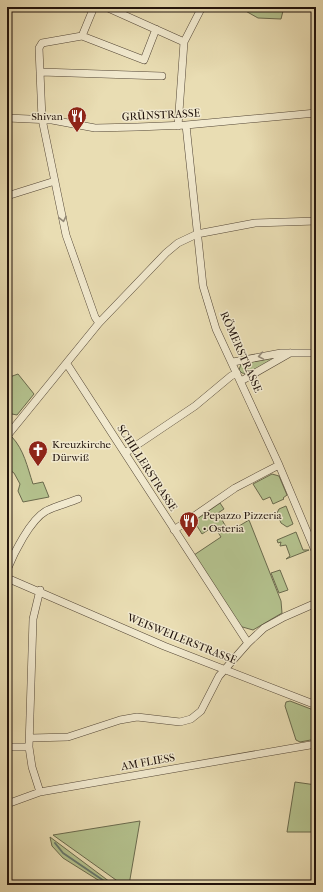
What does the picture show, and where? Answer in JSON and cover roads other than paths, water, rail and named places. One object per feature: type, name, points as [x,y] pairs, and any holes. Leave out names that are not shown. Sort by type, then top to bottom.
[{"type":"street","points":[[82,36],[94,7]]},
{"type":"street","points":[[106,7],[184,42]]},
{"type":"street","points":[[178,126],[184,42],[202,7]]},
{"type":"street","points":[[99,323],[95,317],[66,235],[42,119],[40,48],[42,43],[82,36],[142,60],[146,58],[156,29]]},
{"type":"street","points":[[41,72],[162,76]]},
{"type":"street","name":"GRÜNSTRASSE","points":[[7,118],[42,119],[94,128],[178,126],[316,114]]},
{"type":"street","name":"RÖMERSTRASSE","points":[[186,125],[203,286],[210,310],[216,329],[233,362],[279,465],[316,553]]},
{"type":"street","points":[[7,196],[55,181]]},
{"type":"street","points":[[7,436],[99,323],[166,253],[178,243],[197,234],[255,223],[316,221]]},
{"type":"street","points":[[233,362],[281,353],[316,353]]},
{"type":"street","points":[[241,381],[290,353]]},
{"type":"street","name":"SCHILLERSTRASSE","points":[[67,364],[248,643]]},
{"type":"street","points":[[125,454],[195,406],[231,376],[237,373]]},
{"type":"street","points":[[174,530],[235,488],[279,465]]},
{"type":"street","points":[[7,570],[17,546],[39,517],[46,511],[78,499]]},
{"type":"street","name":"WEISWEILERSTRASSE","points":[[7,578],[40,590],[164,646],[225,668],[316,705]]},
{"type":"street","points":[[40,590],[33,619],[30,747],[32,767],[40,792]]},
{"type":"street","points":[[31,738],[68,737],[120,720],[137,717],[180,722],[191,719],[201,711],[219,676],[225,668],[264,628],[284,617],[316,603]]},
{"type":"street","name":"AM FLIESS","points":[[7,804],[40,792],[316,744]]},
{"type":"street","points":[[7,747],[30,747]]},
{"type":"waterway","points":[[55,843],[63,853],[110,885]]},
{"type":"place","name":"Shivan","points":[[77,133]]},
{"type":"place","name":"Kreuzkirche Dürwiß","points":[[38,467]]},
{"type":"place","name":"Pepazzo Pizzeria • Osteria","points":[[189,538]]}]
